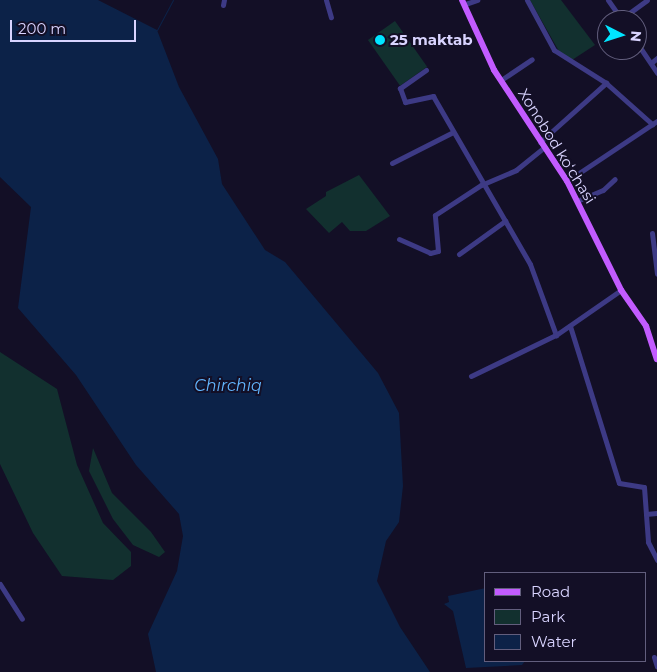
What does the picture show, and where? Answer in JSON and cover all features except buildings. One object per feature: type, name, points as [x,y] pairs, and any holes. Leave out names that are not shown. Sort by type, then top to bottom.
[{"type":"main road","name":"Xonobod koʻchasi","points":[[464,2],[500,80],[567,181],[621,290],[646,326],[656,350],[657,359]]},
{"type":"street","points":[[326,0],[331,17]]},
{"type":"street","points":[[464,2],[477,0]]},
{"type":"street","points":[[527,0],[554,50],[606,83],[655,123],[567,181]]},
{"type":"street","points":[[634,10],[647,0]]},
{"type":"street","points":[[647,57],[657,73]]},
{"type":"street","points":[[650,62],[657,58]]},
{"type":"street","points":[[500,80],[532,59]]},
{"type":"street","points":[[426,70],[400,92],[407,104],[432,94],[481,185],[530,264],[556,335]]},
{"type":"street","points":[[399,239],[430,253],[438,251],[435,215],[481,185],[516,170],[606,83]]},
{"type":"street","points":[[392,163],[453,132]]},
{"type":"street","points":[[577,200],[603,190],[615,179]]},
{"type":"street","points":[[460,254],[505,221]]},
{"type":"street","points":[[652,233],[657,274]]},
{"type":"street","points":[[471,376],[556,335],[621,290]]},
{"type":"street","points":[[570,326],[619,483],[643,485],[648,542],[657,560]]},
{"type":"street","points":[[646,514],[657,513]]},
{"type":"street","points":[[0,584],[22,619]]},
{"type":"street","points":[[654,657],[657,667]]},
{"type":"green space","points":[[530,0],[561,0],[595,45],[572,60],[560,53]]},
{"type":"green space","points":[[395,21],[427,67],[400,86],[368,40]]},
{"type":"green space","points":[[359,175],[390,216],[366,231],[350,231],[342,222],[329,233],[306,209],[326,196],[326,192]]},
{"type":"green space","points":[[0,352],[57,389],[77,465],[103,523],[131,552],[131,566],[113,580],[62,576],[33,533],[0,464]]},
{"type":"green space","points":[[93,448],[112,493],[151,532],[165,552],[159,557],[133,545],[113,519],[89,471]]},
{"type":"water","name":"Chirchiq","points":[[0,0],[98,0],[157,30],[179,87],[218,159],[222,184],[265,250],[285,262],[378,373],[399,413],[403,486],[399,522],[386,541],[377,581],[400,627],[430,672],[156,672],[148,634],[177,571],[183,536],[179,514],[136,465],[76,375],[18,308],[31,207],[0,177]]},
{"type":"water","points":[[484,588],[484,662],[524,662],[522,665],[466,668],[453,611],[444,604],[449,602],[448,596]]},
{"type":"waterway","points":[[157,30],[173,0]]},
{"type":"place","name":"25 maktab","points":[[380,40]]}]
